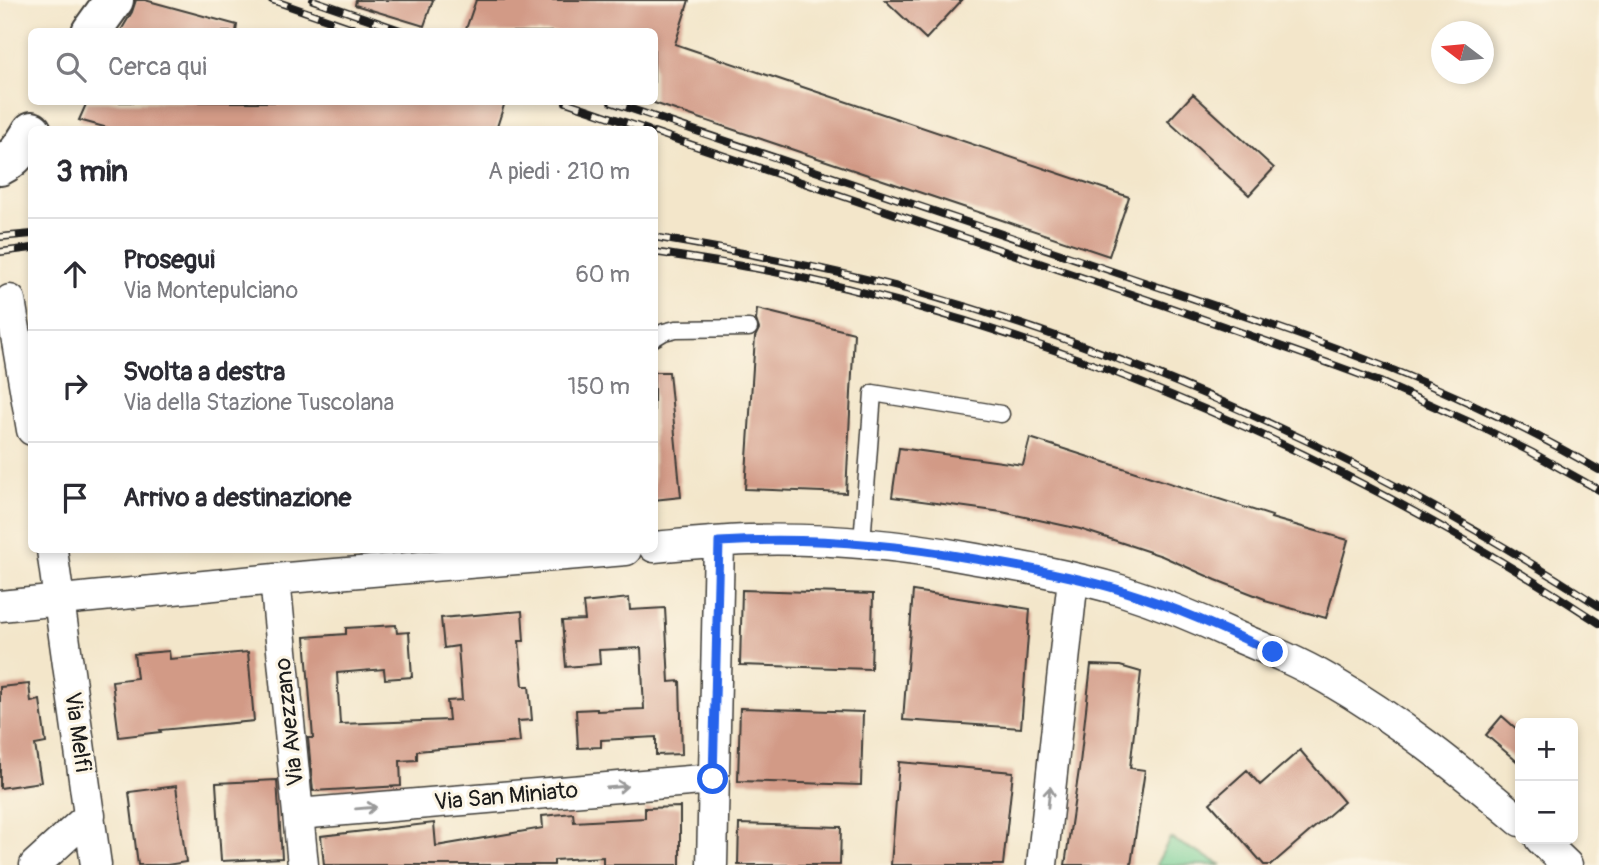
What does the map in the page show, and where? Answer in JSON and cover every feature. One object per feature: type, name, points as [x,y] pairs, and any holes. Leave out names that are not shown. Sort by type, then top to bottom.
[{"type":"street","points":[[94,28],[114,0]]},
{"type":"street","points":[[34,126],[45,105]]},
{"type":"street","points":[[0,166],[23,147],[28,138]]},
{"type":"street","points":[[10,300],[28,406]]},
{"type":"street","points":[[658,547],[770,540],[862,543],[925,550],[1031,568],[1121,590],[1186,613],[1326,678],[1420,740],[1515,817]]},
{"type":"street","points":[[712,865],[719,542]]},
{"type":"street","name":"Via Melfi","points":[[52,553],[96,865]]},
{"type":"street","points":[[0,606],[275,579],[412,558],[546,553]]},
{"type":"street","points":[[1042,865],[1073,578]]},
{"type":"street","name":"Via Avezzano","points":[[275,579],[303,865]]},
{"type":"street","name":"Via San Miniato","points":[[298,814],[713,779]]},
{"type":"street","points":[[35,865],[90,815]]},
{"type":"street","points":[[1545,844],[1567,865]]},
{"type":"lane","points":[[658,336],[676,328],[749,328]]},
{"type":"lane","points":[[862,543],[873,393],[1000,414]]},
{"type":"green space","points":[[1170,838],[1222,865],[1156,865]]},
{"type":"building","points":[[136,0],[145,0],[237,25],[237,28],[122,28]]},
{"type":"building","points":[[356,0],[433,0],[424,26],[355,5]]},
{"type":"building","points":[[476,0],[689,0],[675,44],[1129,197],[1109,256],[658,104],[658,28],[466,28]]},
{"type":"building","points":[[885,0],[962,0],[926,39]]},
{"type":"building","points":[[1193,94],[1274,168],[1249,195],[1168,121]]},
{"type":"building","points":[[86,105],[504,105],[497,126],[101,126],[79,120]]},
{"type":"building","points":[[757,309],[854,333],[846,493],[745,489],[755,337],[759,329]]},
{"type":"building","points":[[658,372],[669,372],[681,497],[658,500]]},
{"type":"building","points":[[1030,438],[1272,516],[1271,518],[1348,540],[1326,618],[1265,601],[1162,556],[1080,529],[1002,512],[892,497],[899,448],[1023,465]]},
{"type":"building","points":[[742,590],[873,594],[871,669],[740,665]]},
{"type":"building","points":[[913,591],[1030,609],[1021,728],[903,720]]},
{"type":"building","points":[[629,598],[630,610],[665,608],[669,682],[680,681],[682,754],[656,755],[656,737],[601,740],[601,747],[578,748],[576,710],[644,709],[641,648],[599,650],[600,664],[566,667],[562,621],[585,620],[583,603]]},
{"type":"building","points":[[522,611],[524,641],[519,641],[523,686],[529,686],[532,720],[518,721],[520,742],[417,751],[417,760],[400,761],[401,786],[313,791],[308,738],[313,738],[305,637],[346,634],[346,628],[396,625],[397,633],[409,632],[412,677],[385,679],[384,669],[337,673],[340,724],[449,720],[447,701],[462,700],[458,646],[444,648],[441,618]]},
{"type":"building","points":[[169,651],[170,659],[248,652],[254,721],[160,730],[161,732],[119,737],[112,681],[137,678],[134,654]]},
{"type":"building","points":[[1091,665],[1120,666],[1141,672],[1130,768],[1145,770],[1131,865],[1065,865]]},
{"type":"building","points":[[29,684],[31,702],[40,700],[46,743],[35,745],[41,782],[0,788],[0,687]]},
{"type":"building","points":[[740,708],[863,712],[861,785],[738,781]]},
{"type":"building","points":[[1502,716],[1515,728],[1515,760],[1486,735]]},
{"type":"building","points":[[1300,750],[1344,802],[1271,865],[1264,865],[1210,803],[1247,770],[1260,785]]},
{"type":"building","points":[[899,762],[1013,772],[1003,865],[891,865]]},
{"type":"building","points":[[277,780],[282,858],[221,861],[216,783]]},
{"type":"building","points":[[176,786],[186,862],[138,865],[129,792]]},
{"type":"building","points":[[680,807],[680,865],[603,865],[603,857],[554,860],[554,865],[324,865],[321,836],[434,823],[436,846],[543,828],[542,816],[573,813],[574,822],[645,818],[645,808]]},
{"type":"building","points":[[739,824],[841,827],[840,865],[738,865]]},
{"type":"railway","points":[[272,0],[352,28]]},
{"type":"railway","points":[[313,0],[394,28]]},
{"type":"railway","points":[[575,105],[636,126]]},
{"type":"railway","points":[[620,105],[1310,338],[1472,404],[1599,470]]},
{"type":"railway","points":[[658,133],[1169,307],[1380,382],[1485,429],[1599,490]]},
{"type":"railway","points":[[0,237],[28,234]]},
{"type":"railway","points":[[658,238],[785,261],[913,291],[1004,318],[1181,384],[1353,464],[1519,556],[1599,606]]},
{"type":"railway","points":[[0,252],[28,248]]},
{"type":"railway","points":[[658,253],[785,274],[893,300],[1000,332],[1105,369],[1208,411],[1309,457],[1408,508],[1599,623]]},
{"type":"route","points":[[713,779],[719,542],[781,540],[862,543],[925,550],[1031,568],[1121,590],[1186,613],[1273,652]]}]
